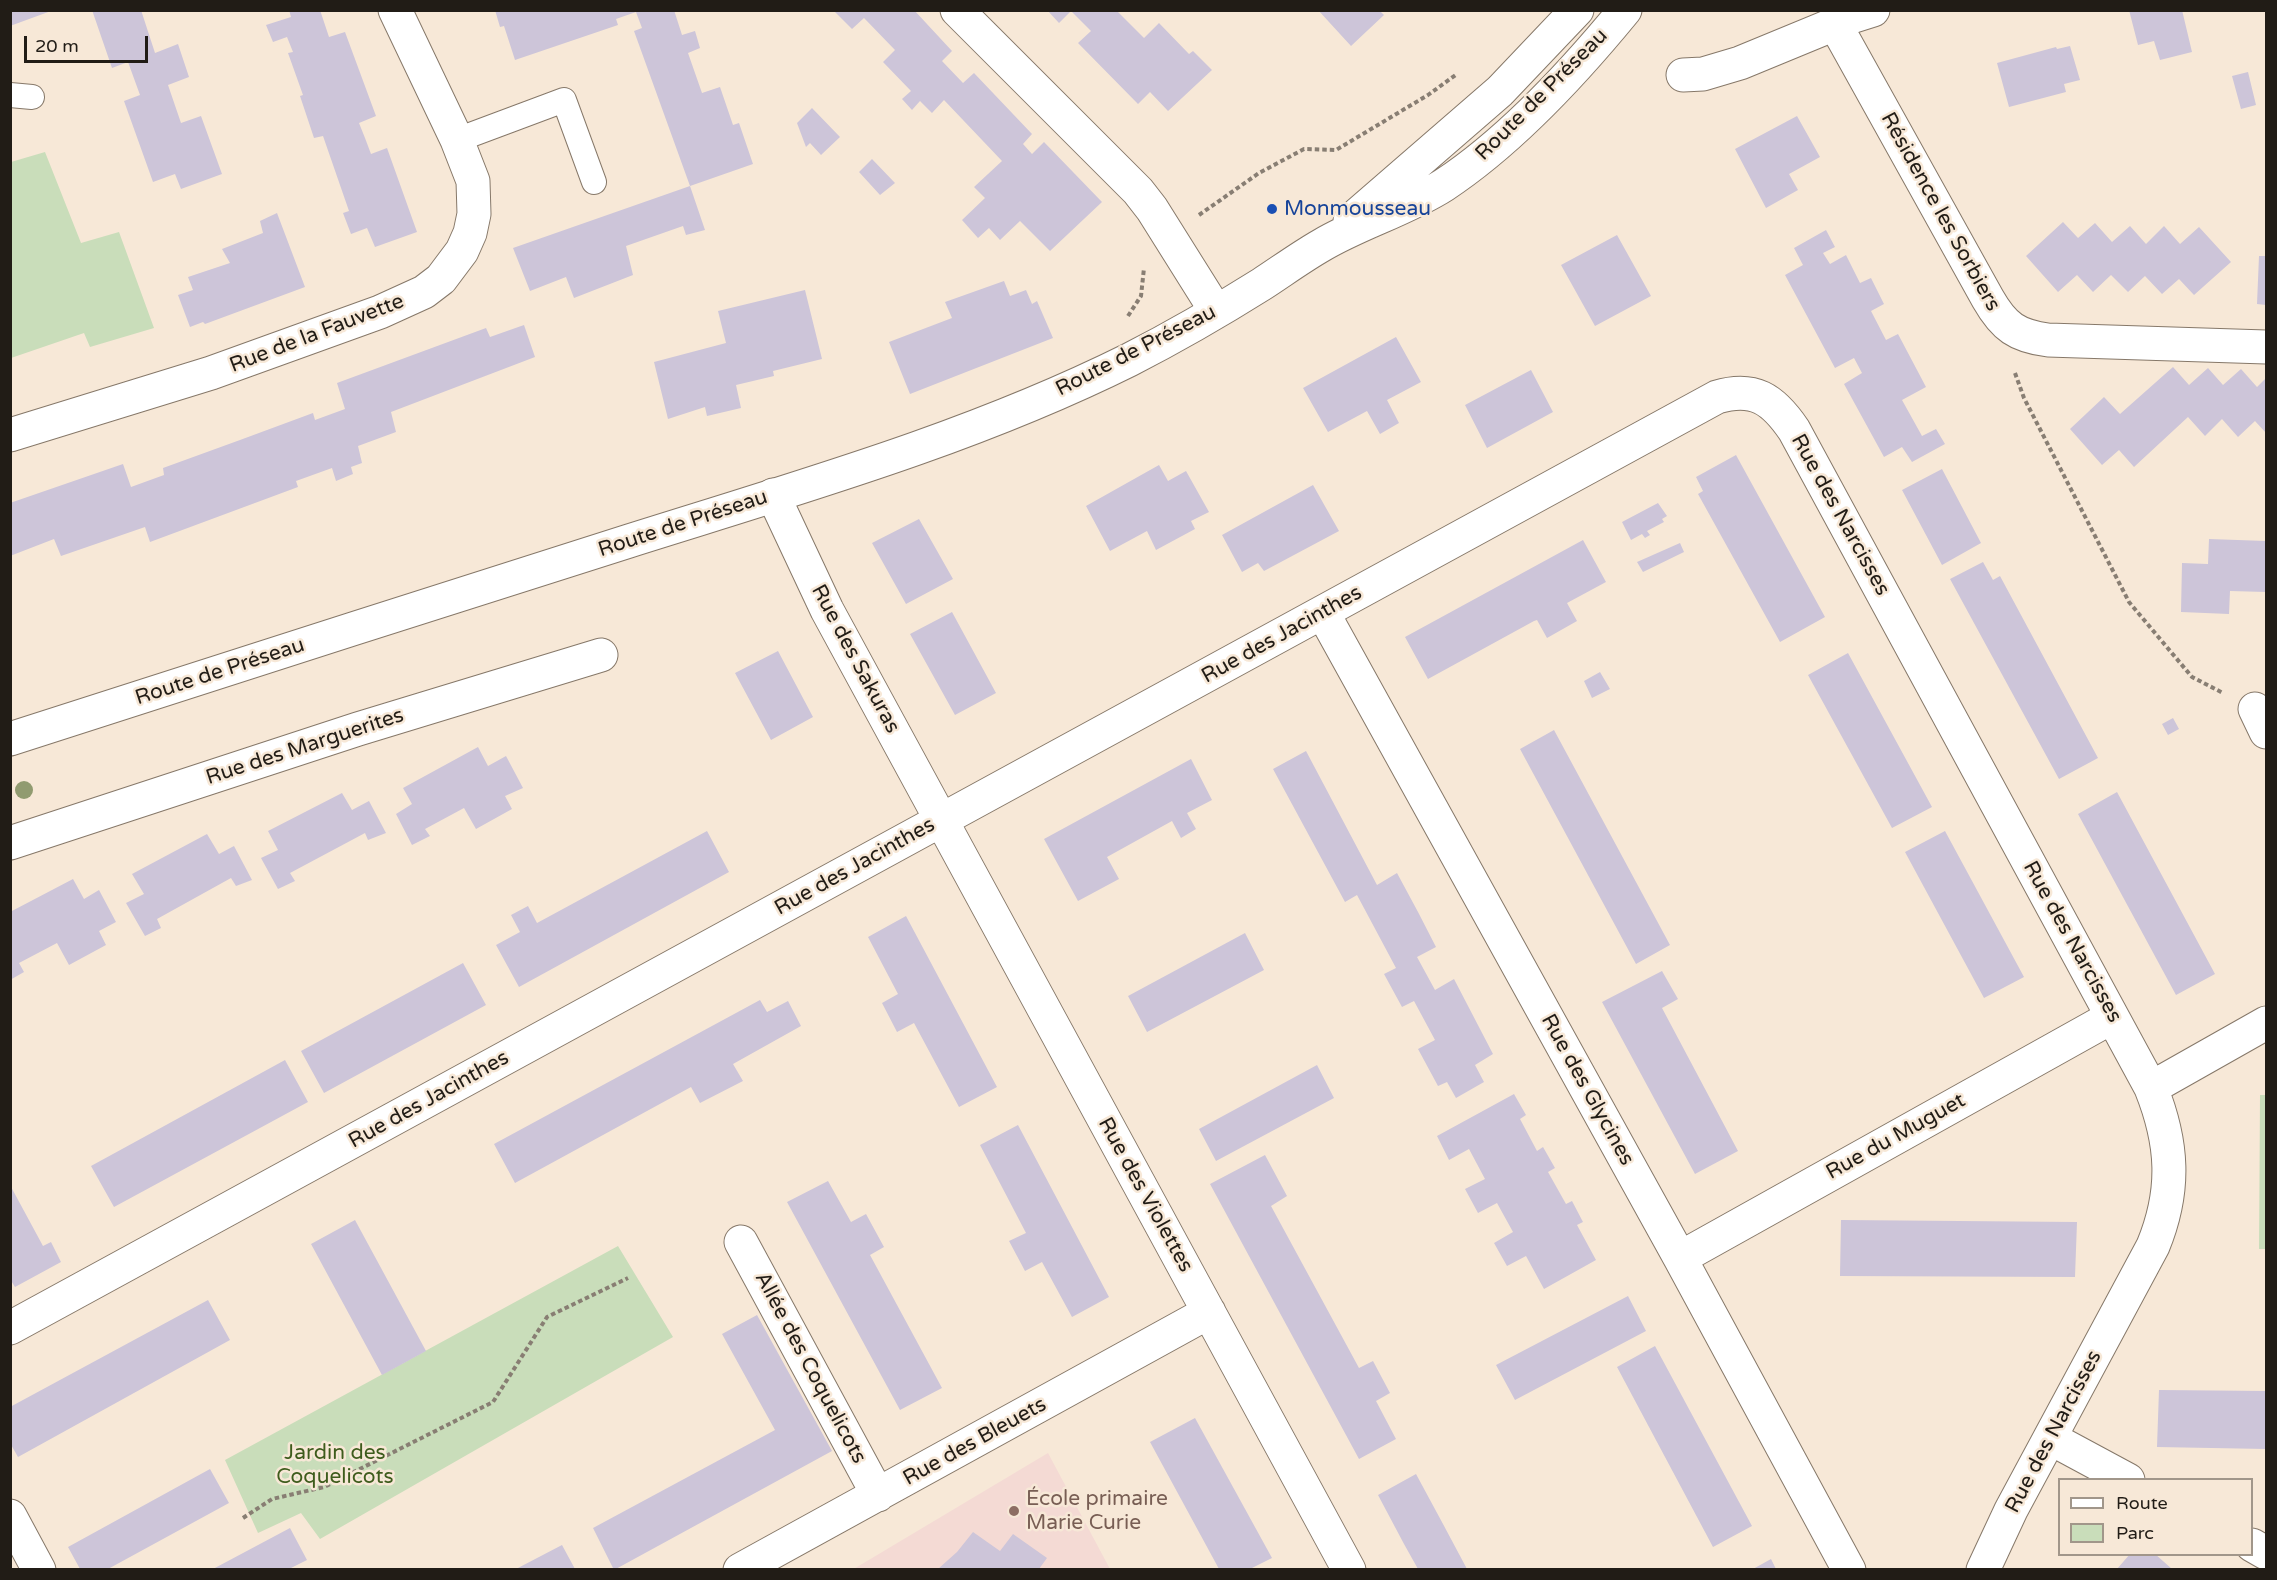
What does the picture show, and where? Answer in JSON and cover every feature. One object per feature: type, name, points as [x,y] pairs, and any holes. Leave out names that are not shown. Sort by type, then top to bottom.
[{"type":"street","name":"Rue de la Fauvette","points":[[10,435],[211,373],[380,312],[424,292],[441,279],[453,264],[470,233],[474,214],[473,181],[457,140],[395,10]]},
{"type":"street","points":[[957,10],[1138,191],[1216,311]]},
{"type":"street","name":"Route de Préseau","points":[[1327,242],[1500,91],[1577,10]]},
{"type":"street","name":"Route de Préseau","points":[[10,739],[889,458],[1037,402],[1130,359],[1216,311],[1327,242],[1422,198],[1466,169],[1522,121],[1569,73],[1625,10]]},
{"type":"street","points":[[1683,75],[1703,74],[1740,63],[1873,10]]},
{"type":"street","name":"Résidence les Sorbiers","points":[[1835,24],[1988,299],[1998,316],[2009,327],[2031,338],[2048,340],[2266,347]]},
{"type":"street","name":"Rue des Narcisses","points":[[1700,406],[1730,393],[1744,393],[1758,395],[1784,415],[2151,1088],[2164,1125],[2168,1152],[2168,1202],[2162,1224],[2143,1268],[1997,1537],[1983,1569]]},
{"type":"street","name":"Rue des Jacinthes","points":[[10,1328],[1700,406]]},
{"type":"street","name":"Rue des Sakuras","points":[[773,495],[827,610],[941,820]]},
{"type":"street","name":"Rue des Glycines","points":[[1323,613],[1680,1258],[1849,1569]]},
{"type":"street","name":"Rue des Marguerites","points":[[10,843],[358,729],[601,655]]},
{"type":"street","name":"Rue des Violettes","points":[[941,820],[1349,1569]]},
{"type":"street","name":"Rue du Muguet","points":[[1680,1258],[2112,1017]]},
{"type":"street","points":[[2151,1088],[2266,1023]]},
{"type":"street","name":"Allée des Coquelicots","points":[[741,1242],[878,1495]]},
{"type":"street","name":"Rue des Bleuets","points":[[740,1569],[1209,1312]]},
{"type":"street","points":[[2050,1438],[2126,1478]]},
{"type":"street","points":[[10,1516],[39,1569]]},
{"type":"lane","points":[[457,140],[564,100],[594,182]]},
{"type":"path","points":[[1124,321],[1141,297],[1146,256],[1169,237],[1259,173],[1304,149],[1336,150],[1428,95],[1461,71]]},
{"type":"path","points":[[2012,365],[2024,398],[2129,602],[2192,677],[2261,720]]},
{"type":"path","points":[[243,1518],[272,1499],[324,1487],[493,1402],[547,1317],[628,1278]]},
{"type":"shaded area","name":"École primaire Marie Curie","points":[[1048,1453],[1110,1569],[852,1570]]},
{"type":"green space","points":[[45,152],[81,243],[119,232],[154,328],[90,347],[84,333],[11,358],[11,162]]},
{"type":"green space","points":[[2260,1095],[2266,1095],[2266,1249],[2259,1249]]},
{"type":"green space","name":"Jardin des Coquelicots","points":[[618,1246],[673,1337],[320,1539],[301,1513],[258,1533],[225,1460]]},
{"type":"building","points":[[10,10],[51,10],[51,11],[10,26]]},
{"type":"building","points":[[92,10],[141,10],[155,53],[178,44],[189,77],[168,85],[181,123],[201,116],[222,174],[181,189],[175,174],[153,182],[124,101],[140,95],[128,62],[112,68]]},
{"type":"building","points":[[289,10],[320,10],[329,37],[345,32],[376,116],[359,123],[371,154],[387,148],[417,232],[375,247],[367,228],[351,234],[343,213],[349,211],[323,136],[314,138],[300,96],[303,95],[288,53],[293,52],[287,37],[273,42],[266,25],[291,17]]},
{"type":"building","points":[[495,10],[674,10],[682,35],[695,31],[700,48],[688,53],[702,93],[720,87],[733,125],[739,123],[753,164],[690,186],[634,31],[642,28],[636,12],[616,19],[618,25],[515,60],[504,26],[500,27]]},
{"type":"building","points":[[833,10],[914,10],[952,51],[942,61],[963,83],[974,73],[1032,134],[1023,144],[1032,154],[1044,142],[1102,202],[1050,251],[1020,221],[1000,240],[989,228],[978,238],[962,220],[985,198],[974,187],[1002,161],[944,100],[932,113],[920,101],[912,110],[902,99],[911,91],[883,62],[895,50],[864,18],[852,29]]},
{"type":"building","points":[[1047,10],[1116,10],[1144,38],[1159,23],[1189,54],[1193,51],[1212,70],[1168,111],[1150,92],[1138,104],[1078,43],[1091,31],[1071,11],[1059,23]]},
{"type":"building","points":[[1318,10],[1379,10],[1384,15],[1351,46]]},
{"type":"building","points":[[2129,10],[2182,10],[2192,52],[2160,60],[2154,41],[2138,45]]},
{"type":"building","points":[[2070,46],[2080,80],[2064,84],[2066,92],[2009,107],[1997,63],[2056,47],[2057,49]]},
{"type":"building","points":[[2248,72],[2256,105],[2241,109],[2232,76]]},
{"type":"building","points":[[812,108],[840,137],[821,155],[810,143],[806,147],[797,123]]},
{"type":"building","points":[[1797,116],[1820,157],[1789,174],[1798,190],[1766,208],[1735,149]]},
{"type":"building","points":[[872,159],[895,183],[880,195],[859,172]]},
{"type":"building","points":[[690,186],[705,230],[686,235],[683,226],[626,246],[633,275],[574,298],[566,277],[530,291],[513,248]]},
{"type":"building","points":[[277,213],[305,287],[205,324],[203,322],[190,327],[178,295],[193,290],[188,277],[230,263],[222,249],[263,233],[260,221]]},
{"type":"building","points":[[2063,222],[2078,238],[2095,223],[2112,242],[2130,226],[2146,244],[2164,226],[2180,244],[2199,227],[2231,262],[2194,295],[2179,279],[2162,294],[2145,276],[2128,292],[2111,275],[2093,292],[2077,275],[2058,292],[2026,256]]},
{"type":"building","points":[[1826,230],[1835,247],[1823,253],[1830,264],[1846,255],[1860,283],[1871,278],[1884,304],[1871,311],[1886,340],[1898,334],[1926,387],[1902,400],[1922,436],[1936,429],[1945,444],[1912,462],[1902,447],[1884,457],[1844,384],[1862,373],[1854,358],[1835,368],[1785,275],[1803,265],[1794,248]]},
{"type":"building","points":[[1617,235],[1651,296],[1595,326],[1561,265]]},
{"type":"building","points":[[2259,256],[2266,256],[2266,305],[2257,304]]},
{"type":"building","points":[[1004,281],[1010,296],[1026,290],[1032,304],[1037,301],[1053,338],[910,394],[889,342],[952,318],[945,302]]},
{"type":"building","points":[[805,290],[822,359],[773,371],[774,376],[736,385],[741,408],[707,416],[705,407],[668,419],[654,362],[726,343],[718,311]]},
{"type":"building","points":[[524,325],[535,357],[391,412],[396,432],[358,446],[362,463],[351,467],[353,474],[336,481],[332,468],[296,481],[298,487],[150,542],[145,527],[61,556],[54,539],[10,556],[10,503],[123,464],[131,487],[164,475],[163,468],[313,413],[315,420],[345,409],[337,383],[486,328],[490,337]]},
{"type":"building","points":[[1396,337],[1421,382],[1387,400],[1399,423],[1380,434],[1367,411],[1328,432],[1303,388]]},
{"type":"building","points":[[2173,367],[2189,385],[2208,368],[2223,385],[2241,369],[2257,387],[2266,378],[2266,433],[2255,421],[2238,437],[2222,419],[2205,436],[2188,417],[2134,467],[2119,450],[2102,465],[2070,429],[2104,397],[2120,414]]},
{"type":"building","points":[[1531,370],[1553,412],[1487,448],[1465,405]]},
{"type":"building","points":[[1736,455],[1825,617],[1780,642],[1698,494],[1703,491],[1696,477]]},
{"type":"building","points":[[1159,465],[1168,481],[1186,471],[1209,512],[1191,521],[1195,529],[1156,550],[1147,531],[1110,551],[1086,506]]},
{"type":"building","points":[[1942,469],[1981,543],[1942,565],[1902,490]]},
{"type":"building","points":[[1313,485],[1339,531],[1264,571],[1258,563],[1242,572],[1222,535]]},
{"type":"building","points":[[1658,503],[1667,516],[1662,519],[1664,522],[1647,531],[1650,535],[1645,538],[1642,534],[1631,540],[1622,522]]},
{"type":"building","points":[[919,519],[953,579],[906,604],[872,543]]},
{"type":"building","points":[[2209,539],[2266,541],[2266,592],[2230,591],[2229,614],[2181,612],[2182,563],[2208,564]]},
{"type":"building","points":[[1583,540],[1606,582],[1567,603],[1577,621],[1547,638],[1537,620],[1534,621],[1428,679],[1405,637]]},
{"type":"building","points":[[1680,543],[1684,552],[1643,572],[1637,562]]},
{"type":"building","points":[[1983,562],[1993,580],[2000,576],[2098,758],[2059,779],[1950,579]]},
{"type":"building","points":[[952,612],[996,693],[955,715],[910,634]]},
{"type":"building","points":[[778,651],[813,717],[771,740],[735,673]]},
{"type":"building","points":[[1848,653],[1932,807],[1892,828],[1808,675]]},
{"type":"building","points":[[1600,672],[1610,689],[1592,698],[1584,681]]},
{"type":"building","points":[[2173,718],[2179,729],[2168,735],[2162,724]]},
{"type":"building","points":[[1554,730],[1670,945],[1636,964],[1520,749]]},
{"type":"building","points":[[478,747],[488,766],[506,756],[523,788],[505,796],[512,809],[476,829],[464,808],[425,829],[430,836],[412,845],[396,814],[412,804],[403,788]]},
{"type":"building","points":[[1306,751],[1377,885],[1397,873],[1436,947],[1417,957],[1435,990],[1454,979],[1493,1054],[1475,1065],[1484,1082],[1456,1098],[1447,1082],[1438,1086],[1418,1049],[1435,1040],[1414,1001],[1402,1007],[1384,974],[1396,968],[1357,895],[1345,902],[1273,769]]},
{"type":"building","points":[[1191,759],[1212,800],[1187,813],[1196,829],[1181,838],[1172,821],[1107,857],[1119,879],[1078,901],[1044,839]]},
{"type":"building","points":[[2117,792],[2215,974],[2176,995],[2078,814]]},
{"type":"building","points":[[342,793],[352,810],[369,801],[386,833],[368,840],[365,833],[290,873],[295,881],[278,889],[261,858],[278,850],[268,831]]},
{"type":"building","points":[[707,831],[729,872],[519,987],[496,945],[520,932],[511,915],[528,906],[537,923]]},
{"type":"building","points":[[1945,831],[2024,977],[1984,998],[1905,852]]},
{"type":"building","points":[[207,834],[219,854],[234,846],[252,880],[236,886],[231,878],[157,919],[161,928],[145,936],[126,903],[144,894],[132,874]]},
{"type":"building","points":[[73,879],[84,899],[99,890],[116,922],[99,931],[106,945],[69,965],[57,943],[19,963],[24,972],[10,980],[10,912]]},
{"type":"building","points":[[906,916],[997,1087],[959,1107],[914,1023],[897,1032],[882,1003],[898,994],[868,937]]},
{"type":"building","points":[[1245,933],[1264,970],[1147,1032],[1128,996]]},
{"type":"building","points":[[463,963],[486,1005],[324,1093],[301,1051]]},
{"type":"building","points":[[1662,971],[1678,999],[1662,1008],[1738,1151],[1695,1174],[1602,1002]]},
{"type":"building","points":[[760,1000],[767,1012],[788,1001],[801,1026],[733,1064],[743,1081],[700,1103],[691,1087],[515,1183],[494,1144]]},
{"type":"building","points":[[285,1060],[308,1102],[114,1207],[91,1166]]},
{"type":"building","points":[[1317,1065],[1334,1098],[1216,1161],[1199,1129]]},
{"type":"building","points":[[1514,1094],[1526,1115],[1520,1119],[1537,1151],[1543,1147],[1555,1168],[1548,1172],[1566,1204],[1572,1201],[1583,1222],[1577,1225],[1596,1260],[1544,1289],[1526,1256],[1507,1266],[1494,1243],[1513,1232],[1497,1203],[1478,1213],[1465,1189],[1485,1179],[1469,1149],[1449,1160],[1437,1136]]},
{"type":"building","points":[[1018,1125],[1109,1297],[1072,1317],[1042,1262],[1025,1271],[1009,1241],[1026,1233],[980,1145]]},
{"type":"building","points":[[1265,1155],[1287,1196],[1271,1206],[1359,1368],[1373,1361],[1390,1393],[1376,1401],[1396,1439],[1359,1459],[1210,1184]]},
{"type":"building","points":[[828,1181],[851,1222],[866,1214],[884,1247],[870,1255],[942,1388],[900,1410],[787,1202]]},
{"type":"building","points":[[10,1185],[43,1246],[51,1242],[61,1262],[15,1287],[10,1279]]},
{"type":"building","points":[[355,1220],[426,1351],[382,1375],[311,1244]]},
{"type":"building","points":[[1841,1220],[2077,1222],[2075,1277],[1840,1276]]},
{"type":"building","points":[[1628,1296],[1646,1331],[1515,1400],[1496,1365]]},
{"type":"building","points":[[208,1300],[230,1340],[18,1457],[10,1443],[10,1407]]},
{"type":"building","points":[[757,1315],[832,1451],[614,1570],[593,1528],[775,1430],[722,1334]]},
{"type":"building","points":[[1655,1346],[1752,1526],[1713,1547],[1617,1367]]},
{"type":"building","points":[[2159,1390],[2266,1391],[2266,1449],[2157,1447]]},
{"type":"building","points":[[1195,1418],[1272,1558],[1250,1569],[1219,1569],[1150,1442]]},
{"type":"building","points":[[210,1469],[229,1503],[108,1569],[80,1569],[68,1547]]},
{"type":"building","points":[[1416,1474],[1467,1569],[1418,1569],[1404,1544],[1378,1495]]},
{"type":"building","points":[[290,1528],[307,1560],[289,1569],[213,1569]]},
{"type":"building","points":[[973,1532],[1000,1551],[1013,1534],[1047,1558],[1039,1569],[938,1569],[957,1552]]},
{"type":"building","points":[[562,1545],[575,1569],[516,1569]]},
{"type":"building","points":[[2128,1556],[2157,1556],[2172,1569],[2117,1569]]},
{"type":"building","points":[[1771,1559],[1776,1569],[1753,1569]]},
{"type":"place","name":"Monmousseau","points":[[1272,209]]},
{"type":"place","name":"École primaire Marie Curie","points":[[1014,1511]]}]
